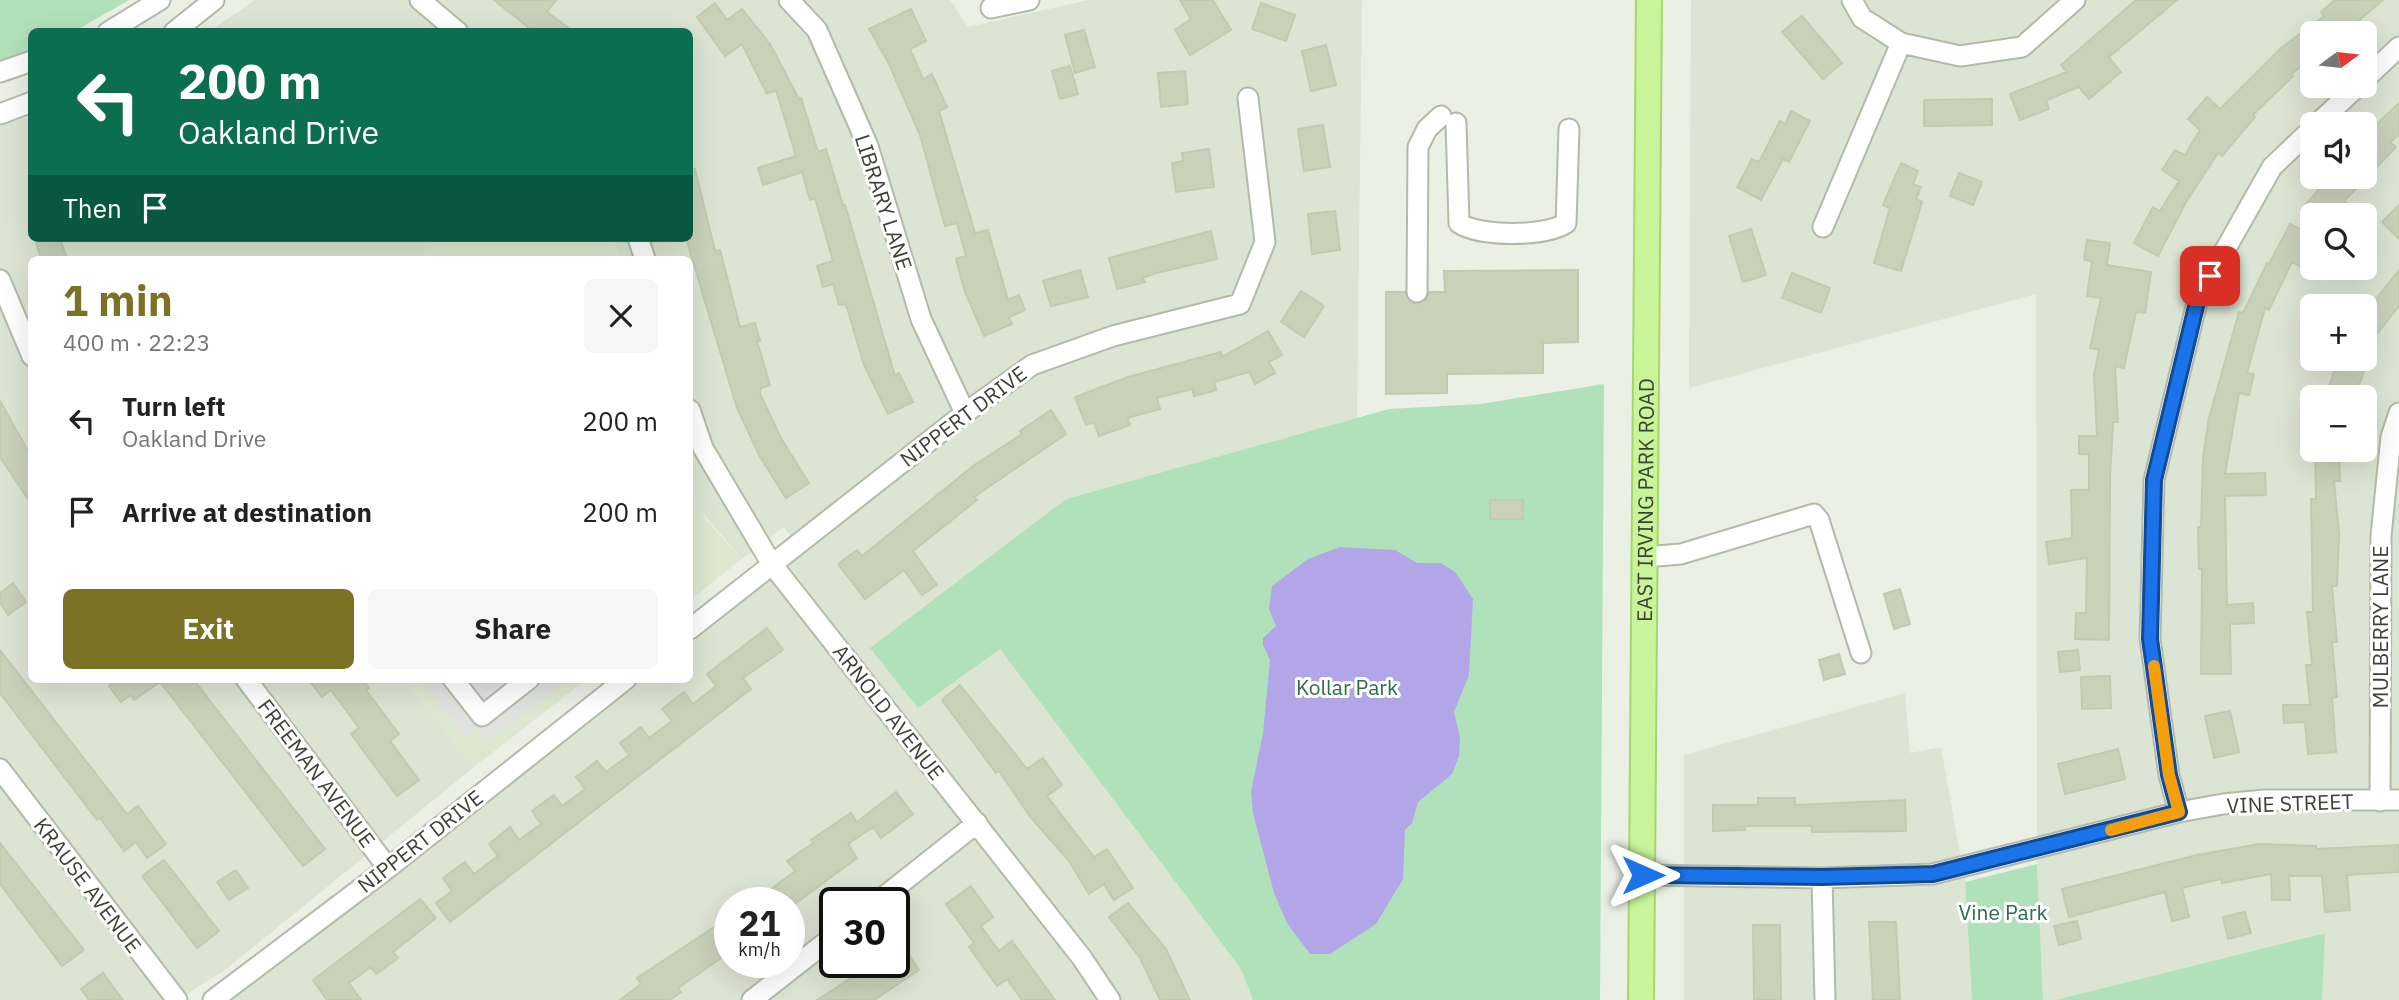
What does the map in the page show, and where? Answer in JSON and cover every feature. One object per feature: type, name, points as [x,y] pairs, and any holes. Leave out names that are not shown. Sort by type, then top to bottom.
[{"type":"main road","name":"EAST IRVING PARK ROAD","points":[[1641,1000],[1649,0]]},
{"type":"street","points":[[135,25],[160,0]]},
{"type":"street","points":[[179,28],[214,0]]},
{"type":"street","points":[[420,0],[453,28]]},
{"type":"street","name":"LIBRARY LANE","points":[[789,0],[817,30],[868,146],[921,319],[965,412]]},
{"type":"street","points":[[991,8],[1029,0]]},
{"type":"street","points":[[1852,0],[1862,18],[1901,43],[1960,56],[2022,47],[2075,0]]},
{"type":"street","points":[[1823,227],[1901,43]]},
{"type":"street","points":[[2377,68],[2399,47]]},
{"type":"street","points":[[0,72],[28,62]]},
{"type":"street","name":"NIPPERT DRIVE","points":[[693,627],[965,412],[1032,365],[1113,336],[1240,303],[1265,242],[1248,98]]},
{"type":"street","points":[[2330,112],[2345,98]]},
{"type":"street","points":[[0,114],[28,104]]},
{"type":"street","points":[[1417,292],[1418,147],[1427,129],[1448,120],[1460,223],[1471,231],[1554,232],[1566,223],[1569,129]]},
{"type":"street","points":[[2179,812],[2169,775],[2150,639],[2154,480],[2198,298],[2272,167],[2300,140]]},
{"type":"street","points":[[0,280],[28,346]]},
{"type":"street","name":"MULBERRY LANE","points":[[2389,801],[2381,536],[2390,436],[2399,413]]},
{"type":"street","name":"ARNOLD AVENUE","points":[[693,419],[703,448],[771,564],[1082,958],[1110,1000]]},
{"type":"street","points":[[1645,557],[1681,554],[1814,514],[1819,520],[1861,653]]},
{"type":"street","name":"FREEMAN AVENUE","points":[[249,683],[388,868]]},
{"type":"street","points":[[456,683],[482,716],[525,683]]},
{"type":"street","name":"NIPPERT DRIVE","points":[[213,1000],[388,868],[605,685]]},
{"type":"street","name":"KRAUSE AVENUE","points":[[0,769],[177,1000]]},
{"type":"street","name":"VINE STREET","points":[[1643,875],[1822,877],[1908,876],[1950,872],[2179,812],[2266,800],[2389,801]]},
{"type":"street","points":[[896,887],[977,823]]},
{"type":"street","points":[[1822,877],[1825,1000]]},
{"type":"street","points":[[752,1000],[819,948]]},
{"type":"shaded area","points":[[255,0],[950,0],[968,27],[1089,0],[1362,0],[1357,418],[1066,499],[918,707],[1000,649],[1241,969],[1253,1000],[228,1000],[370,893],[633,683],[693,683],[693,636],[799,550],[784,527],[742,559],[696,505],[693,498],[693,256],[619,256],[615,242],[693,242],[693,28],[214,28]]},
{"type":"shaded area","points":[[1691,0],[2399,0],[2399,1000],[2322,1000],[2324,933],[2055,1000],[2043,1000],[2037,864],[2036,294],[1689,388]]},
{"type":"shaded area","points":[[28,117],[28,242],[433,242],[422,256],[28,256],[28,683],[407,683],[474,767],[229,967],[178,1000],[0,1000],[0,126]]},
{"type":"shaded area","points":[[433,242],[615,242],[619,256],[422,256]]},
{"type":"shaded area","points":[[693,496],[706,520],[742,559],[693,598]]},
{"type":"shaded area","points":[[1340,547],[1395,550],[1417,563],[1441,563],[1455,572],[1473,599],[1469,675],[1454,712],[1460,737],[1459,756],[1452,774],[1418,802],[1412,823],[1405,830],[1403,879],[1376,924],[1330,954],[1310,954],[1287,923],[1274,893],[1253,813],[1251,792],[1263,733],[1270,660],[1263,645],[1263,638],[1276,626],[1269,609],[1272,586],[1308,559]]},
{"type":"shaded area","points":[[407,683],[582,683],[474,767]]},
{"type":"shaded area","points":[[564,683],[487,742],[478,730],[465,737],[424,684]]},
{"type":"shaded area","points":[[1905,693],[1910,753],[1941,747],[1965,882],[1972,1000],[1684,1000],[1684,755]]},
{"type":"green space","points":[[0,0],[129,0],[80,28],[28,28],[28,52],[0,62]]},
{"type":"green space","name":"Kollar Park","points":[[1604,384],[1600,1000],[1253,1000],[1241,969],[1000,649],[918,708],[870,648],[1066,499],[1389,409],[1480,404]]},
{"type":"green space","name":"Vine Park","points":[[2037,864],[2043,1000],[1972,1000],[1965,882]]},
{"type":"green space","points":[[2325,933],[2322,1000],[2055,1000]]},
{"type":"building","points":[[494,0],[556,0],[547,12],[569,28],[529,28]]},
{"type":"building","points":[[1180,0],[1213,0],[1231,30],[1190,55],[1175,30],[1191,19]]},
{"type":"building","points":[[2136,0],[2177,0],[2109,57],[2121,72],[2089,99],[2079,87],[2046,100],[2049,109],[2020,120],[2010,94],[2067,72],[2061,65]]},
{"type":"building","points":[[2335,0],[2383,0],[2358,21],[2317,21],[2324,16],[2321,12]]},
{"type":"building","points":[[715,3],[727,20],[742,9],[770,44],[799,99],[801,98],[818,152],[826,149],[895,376],[899,373],[913,402],[888,414],[864,365],[846,304],[839,305],[833,284],[823,287],[817,266],[833,261],[815,198],[810,200],[802,172],[763,185],[758,168],[796,156],[776,90],[767,94],[742,44],[725,56],[697,17]]},
{"type":"building","points":[[1261,3],[1295,15],[1286,41],[1252,29]]},
{"type":"building","points":[[911,9],[926,41],[910,49],[923,79],[932,74],[947,107],[939,111],[975,233],[988,230],[1008,300],[1019,295],[1025,310],[1009,317],[1012,324],[984,336],[965,292],[956,259],[966,256],[957,223],[945,226],[920,135],[888,62],[869,29]]},
{"type":"building","points":[[1802,16],[1842,63],[1823,79],[1782,32]]},
{"type":"building","points":[[1084,30],[1095,67],[1075,73],[1065,35]]},
{"type":"building","points":[[2300,34],[2300,67],[2253,115],[2255,117],[2222,156],[2218,153],[2186,202],[2158,256],[2134,243],[2153,207],[2160,211],[2179,181],[2162,170],[2175,150],[2185,155],[2200,130],[2188,119],[2207,97],[2220,109],[2281,48]]},
{"type":"building","points":[[1326,45],[1336,85],[1311,91],[1302,51]]},
{"type":"building","points":[[1070,66],[1078,94],[1060,99],[1052,71]]},
{"type":"building","points":[[1185,71],[1188,104],[1161,107],[1158,73]]},
{"type":"building","points":[[1992,99],[1992,125],[1924,126],[1924,100]]},
{"type":"building","points":[[2399,103],[2399,135],[2390,142],[2396,147],[2377,167],[2377,124]]},
{"type":"building","points":[[1791,111],[1810,121],[1789,162],[1783,159],[1761,200],[1737,187],[1752,159],[1759,162],[1780,121],[1785,124]]},
{"type":"building","points":[[1323,125],[1330,167],[1304,171],[1298,129]]},
{"type":"building","points":[[1209,149],[1214,187],[1176,192],[1172,163],[1183,161],[1182,153]]},
{"type":"building","points":[[1901,163],[1918,171],[1913,184],[1921,187],[1916,199],[1922,202],[1901,271],[1874,263],[1890,208],[1883,205]]},
{"type":"building","points":[[693,169],[715,251],[720,250],[740,327],[755,323],[760,341],[757,341],[770,385],[761,388],[760,394],[782,440],[809,483],[786,498],[759,455],[737,408],[687,242],[693,242]]},
{"type":"building","points":[[1959,173],[1982,182],[1973,205],[1950,196]]},
{"type":"building","points":[[2319,189],[2356,189],[2344,201],[2346,203],[2307,203]]},
{"type":"building","points":[[2399,205],[2399,239],[2382,222]]},
{"type":"building","points":[[1335,211],[1340,250],[1312,254],[1308,214]]},
{"type":"building","points":[[2290,224],[2300,229],[2300,266],[2292,262],[2269,310],[2265,308],[2247,373],[2254,374],[2249,395],[2239,393],[2225,474],[2265,473],[2266,495],[2225,496],[2227,605],[2253,603],[2254,623],[2230,624],[2231,674],[2201,674],[2202,569],[2199,569],[2198,527],[2201,527],[2203,457],[2209,418],[2239,312],[2243,313],[2267,263],[2269,264]]},
{"type":"building","points":[[1751,229],[1766,275],[1743,282],[1729,236]]},
{"type":"building","points":[[1211,231],[1217,259],[1156,273],[1143,278],[1145,282],[1117,289],[1109,258]]},
{"type":"building","points":[[2087,240],[2110,243],[2107,265],[2151,272],[2145,313],[2136,312],[2124,368],[2115,366],[2118,422],[2113,422],[2110,478],[2109,640],[2075,639],[2076,613],[2086,613],[2087,558],[2049,564],[2046,542],[2072,538],[2071,490],[2089,490],[2089,454],[2079,454],[2079,436],[2097,436],[2094,375],[2099,350],[2090,348],[2101,298],[2087,296],[2092,261],[2084,260]]},
{"type":"building","points":[[36,242],[61,242],[66,256],[40,256]]},
{"type":"building","points":[[1080,270],[1088,297],[1051,306],[1043,281]]},
{"type":"building","points":[[1578,270],[1578,342],[1543,343],[1543,373],[1447,374],[1447,393],[1386,394],[1386,292],[1405,292],[1410,302],[1418,304],[1427,299],[1429,292],[1445,292],[1444,271]]},
{"type":"building","points":[[2399,270],[2399,306],[2377,334],[2377,298]]},
{"type":"building","points":[[1792,273],[1830,288],[1821,313],[1782,298]]},
{"type":"building","points":[[1301,291],[1324,306],[1304,337],[1281,322]]},
{"type":"building","points":[[1268,331],[1282,355],[1269,362],[1275,373],[1255,384],[1249,372],[1214,382],[1216,390],[1194,396],[1192,389],[1157,398],[1160,409],[1127,418],[1130,425],[1099,436],[1094,422],[1086,425],[1075,397],[1128,377],[1221,352],[1222,357]]},
{"type":"building","points":[[2334,371],[2364,371],[2359,385],[2330,385]]},
{"type":"building","points":[[0,401],[28,451],[28,499],[0,457]]},
{"type":"building","points":[[1051,410],[1066,434],[974,497],[977,500],[913,551],[937,585],[922,595],[904,570],[865,599],[838,564],[857,550],[862,556],[973,466],[1022,434],[1020,431]]},
{"type":"building","points":[[2315,462],[2339,462],[2340,481],[2334,481],[2339,534],[2337,586],[2332,586],[2337,642],[2332,642],[2337,697],[2332,698],[2336,752],[2308,754],[2305,722],[2284,723],[2283,705],[2310,705],[2306,665],[2312,665],[2307,612],[2313,612],[2311,499],[2316,499]]},
{"type":"building","points":[[1490,500],[1523,500],[1523,519],[1490,519]]},
{"type":"building","points":[[13,583],[26,602],[8,615],[0,603],[0,593]]},
{"type":"building","points":[[1900,589],[1910,624],[1894,629],[1884,594]]},
{"type":"building","points":[[767,628],[783,650],[743,678],[751,689],[450,922],[436,903],[452,891],[443,878],[465,862],[474,874],[498,856],[489,844],[510,827],[519,840],[541,824],[532,811],[554,795],[562,806],[585,789],[576,777],[597,761],[606,772],[629,755],[620,743],[641,727],[649,738],[672,721],[662,709],[684,692],[693,704],[716,686],[707,674]]},
{"type":"building","points":[[0,650],[127,814],[138,806],[166,844],[147,858],[136,842],[124,851],[100,818],[97,820],[0,693]]},
{"type":"building","points":[[2078,650],[2080,670],[2060,672],[2058,652]]},
{"type":"building","points":[[1839,654],[1845,674],[1824,680],[1819,660]]},
{"type":"building","points":[[2110,676],[2111,708],[2082,709],[2081,677]]},
{"type":"building","points":[[113,683],[159,683],[134,700],[131,695],[121,702],[109,686]]},
{"type":"building","points":[[161,683],[196,683],[325,849],[303,866]]},
{"type":"building","points":[[311,683],[365,683],[369,688],[366,690],[399,734],[390,741],[419,780],[397,796],[351,734],[359,728],[331,690],[322,697]]},
{"type":"building","points":[[960,685],[1027,769],[1043,758],[1062,785],[1047,796],[1094,857],[1107,849],[1133,888],[1114,900],[1104,884],[1089,894],[1069,861],[1031,818],[999,771],[996,773],[942,700]]},
{"type":"building","points":[[2230,711],[2239,752],[2214,758],[2205,716]]},
{"type":"building","points":[[2118,749],[2125,779],[2065,794],[2058,764]]},
{"type":"building","points":[[896,792],[913,814],[881,838],[873,827],[848,844],[857,858],[805,896],[805,887],[774,887],[795,871],[787,861],[813,843],[811,840],[851,813],[857,822]]},
{"type":"building","points":[[1758,798],[1795,798],[1795,805],[1905,800],[1906,831],[1812,832],[1812,826],[1745,826],[1745,830],[1713,831],[1713,805],[1758,805]]},
{"type":"building","points":[[0,843],[84,950],[62,966],[0,884]]},
{"type":"building","points":[[2259,844],[2316,846],[2316,849],[2399,845],[2399,872],[2347,875],[2350,910],[2325,912],[2322,876],[2289,876],[2290,900],[2272,900],[2271,874],[2222,883],[2221,879],[2182,888],[2189,917],[2172,921],[2165,892],[2069,917],[2062,889],[2197,855]]},
{"type":"building","points":[[164,860],[219,931],[197,948],[142,876]]},
{"type":"building","points":[[236,870],[248,888],[229,900],[217,882]]},
{"type":"building","points":[[971,886],[993,917],[981,926],[999,951],[1012,941],[1055,1000],[1022,1000],[1007,979],[997,986],[969,947],[974,943],[946,904]]},
{"type":"building","points":[[420,899],[436,918],[393,952],[398,958],[376,974],[371,967],[349,983],[361,1000],[327,1000],[313,980]]},
{"type":"building","points":[[1128,903],[1166,949],[1190,1000],[1160,1000],[1140,958],[1109,917]]},
{"type":"building","points":[[2245,912],[2251,933],[2228,939],[2223,917]]},
{"type":"building","points":[[2077,921],[2081,939],[2059,945],[2054,926]]},
{"type":"building","points":[[1869,922],[1896,922],[1900,1000],[1873,1000]]},
{"type":"building","points":[[1753,925],[1780,925],[1781,1000],[1754,1000]]},
{"type":"building","points":[[714,927],[714,963],[678,988],[681,992],[670,1000],[620,1000],[641,984],[637,978]]},
{"type":"building","points":[[910,957],[919,970],[910,976]]},
{"type":"building","points":[[103,973],[123,1000],[89,1000],[81,989]]},
{"type":"building","points":[[851,978],[907,978],[874,1000],[817,1000]]},
{"type":"slow traffic","points":[[2111,830],[2179,812],[2169,775],[2154,666]]},
{"type":"route","points":[[1643,875],[1822,877],[1933,874],[1967,868],[2179,812],[2169,775],[2150,639],[2154,480],[2198,298],[2210,276]]}]
